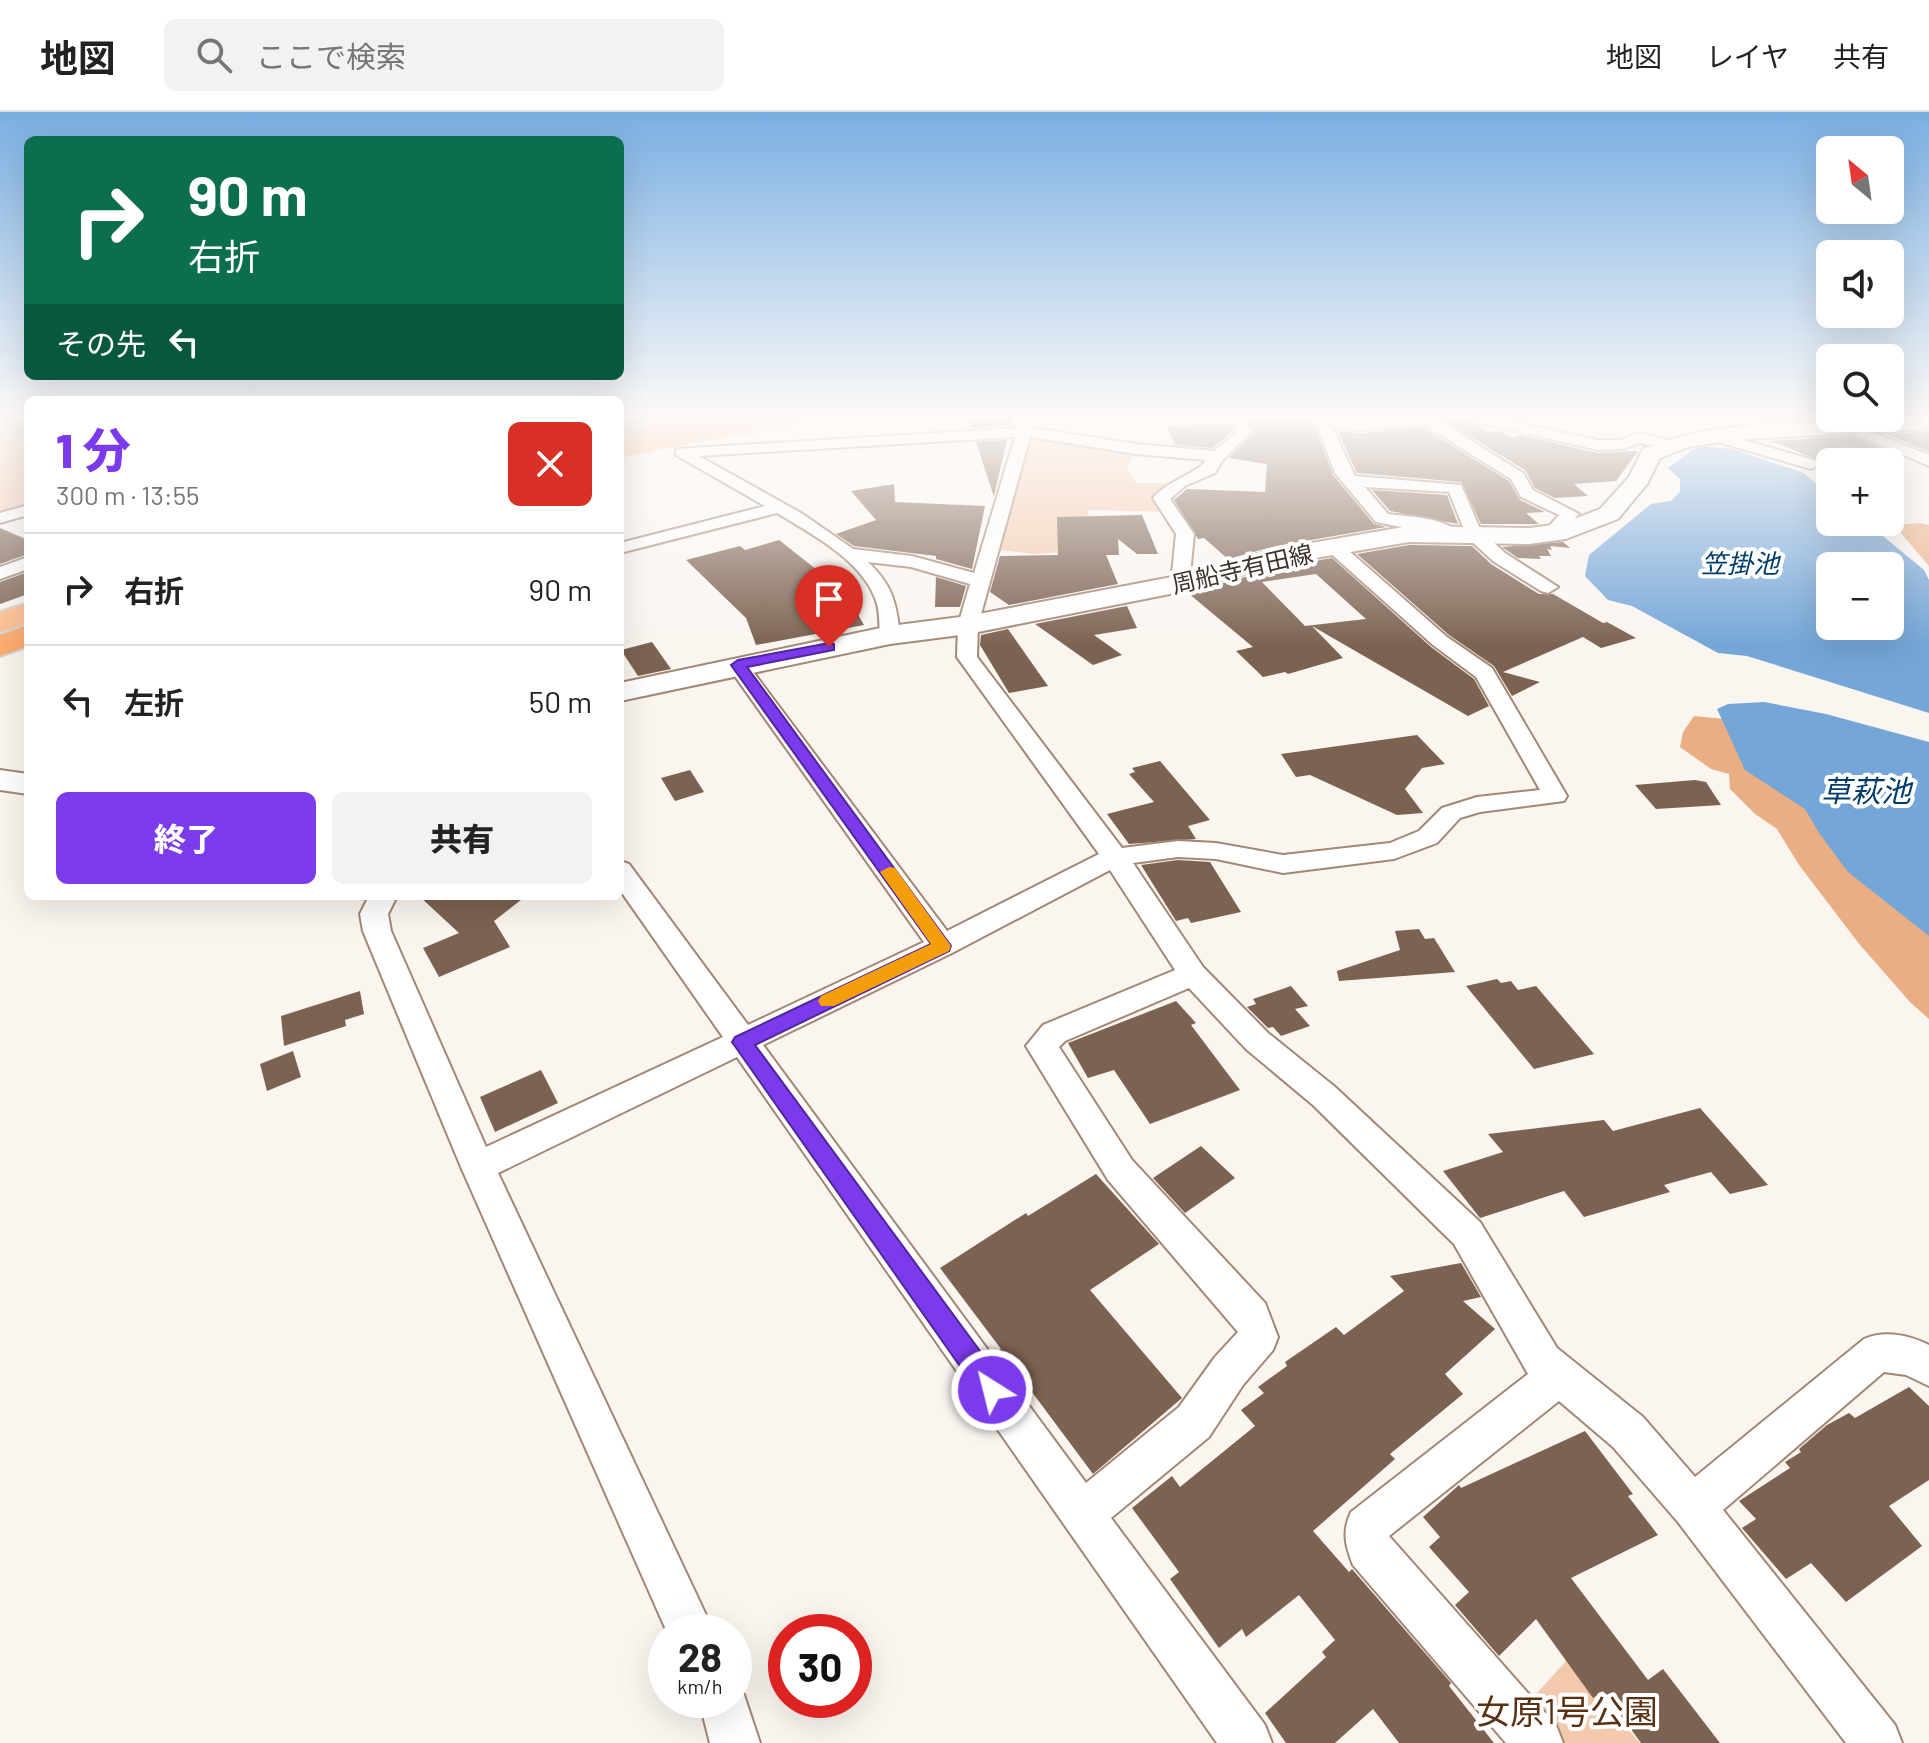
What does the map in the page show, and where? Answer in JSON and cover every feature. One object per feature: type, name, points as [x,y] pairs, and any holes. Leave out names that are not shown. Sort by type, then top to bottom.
[{"type":"highway","points":[[0,623],[24,614]]},
{"type":"highway","points":[[0,633],[24,624]]},
{"type":"highway","points":[[0,646],[24,637]]},
{"type":"highway","points":[[0,655],[24,646]]},
{"type":"main road","name":"周船寺有田線","points":[[624,691],[890,635],[968,625],[1180,584],[1277,557],[1409,534],[1529,536],[1552,533],[1609,514],[1625,495]]},
{"type":"main road","points":[[0,780],[24,783]]},
{"type":"street","points":[[754,495],[849,554],[867,569],[885,597],[890,635]]},
{"type":"street","points":[[1007,495],[968,625],[967,657],[1115,857],[1193,974],[1257,1041],[1324,1096],[1467,1233],[1543,1362],[1628,1432],[1693,1507],[1877,1743]]},
{"type":"street","points":[[1164,495],[1161,498],[1185,534],[1180,584]]},
{"type":"street","points":[[1363,495],[1382,518],[1462,533],[1548,587]]},
{"type":"street","points":[[1456,495],[1462,533]]},
{"type":"street","points":[[1531,495],[1570,514],[1552,533]]},
{"type":"street","points":[[624,547],[776,508]]},
{"type":"street","points":[[0,518],[24,511]]},
{"type":"street","points":[[478,1167],[942,946],[1115,857],[1178,849],[1216,851],[1283,864],[1394,851],[1428,837],[1451,813],[1477,805],[1555,796],[1484,673],[1440,641],[1334,547]]},
{"type":"street","points":[[849,554],[912,562],[981,581]]},
{"type":"street","points":[[0,573],[24,564]]},
{"type":"street","points":[[738,665],[942,946]]},
{"type":"street","points":[[624,876],[1247,1743]]},
{"type":"street","points":[[381,900],[374,914],[377,931],[478,1167],[683,1614]]},
{"type":"street","points":[[1082,1514],[1194,1422],[1229,1371],[1259,1337],[1251,1316],[1110,1158],[1042,1046],[1054,1033],[1193,974]]},
{"type":"street","points":[[1693,1507],[1878,1352],[1912,1357],[1929,1367]]},
{"type":"street","points":[[1538,1743],[1369,1549],[1366,1527],[1559,1375]]},
{"type":"street","points":[[728,1718],[735,1743]]},
{"type":"green space","points":[[0,495],[24,495],[24,509],[0,513]]},
{"type":"green space","points":[[1008,495],[1164,495],[1161,498],[1170,512],[1089,510],[1084,551],[1035,554],[991,549]]},
{"type":"green space","name":"女原1号公園","points":[[1567,1660],[1640,1743],[1537,1743],[1515,1717]]},
{"type":"shaded area","points":[[1904,524],[1929,525],[1929,566],[1903,536]]},
{"type":"shaded area","points":[[1694,716],[1735,720],[1929,915],[1929,1019],[1860,945],[1799,865],[1777,829],[1755,814],[1730,789],[1729,774],[1711,769],[1680,747],[1683,732]]},
{"type":"water","name":"笠掛池","points":[[1677,495],[1816,495],[1816,536],[1883,536],[1902,552],[1816,552],[1816,640],[1904,640],[1904,553],[1924,570],[1929,580],[1929,713],[1747,656],[1718,653],[1632,606],[1608,600],[1585,576],[1589,555],[1651,504],[1671,501]]},
{"type":"water","name":"草萩池","points":[[1764,702],[1826,714],[1929,742],[1929,936],[1848,872],[1805,809],[1745,770],[1717,709],[1728,704]]},
{"type":"building","points":[[855,495],[895,495],[895,502],[985,506],[972,569],[936,559],[936,556],[854,546],[836,534],[876,520]]},
{"type":"building","points":[[1180,495],[1350,495],[1374,524],[1386,527],[1276,546],[1228,559],[1204,538],[1198,539],[1174,500]]},
{"type":"building","points":[[1376,495],[1447,495],[1458,524],[1390,511]]},
{"type":"building","points":[[1467,495],[1517,495],[1520,500],[1545,512],[1526,513],[1539,524],[1481,524]]},
{"type":"building","points":[[1549,495],[1588,496],[1555,498]]},
{"type":"building","points":[[1142,515],[1158,554],[1137,554],[1118,539],[1119,555],[1106,555],[1118,584],[1009,605],[990,592],[1000,556],[1058,555],[1057,517]]},
{"type":"building","points":[[0,528],[24,538],[24,555],[0,564]]},
{"type":"building","points":[[779,540],[845,592],[864,625],[756,645],[746,618],[686,560],[740,546],[745,550]]},
{"type":"building","points":[[1563,542],[1570,548],[1550,546],[1552,550],[1547,549],[1551,556],[1539,556],[1541,559],[1518,558],[1502,547]]},
{"type":"building","points":[[1409,545],[1472,546],[1491,564],[1539,594],[1553,594],[1636,638],[1601,648],[1583,637],[1503,672],[1540,682],[1512,696],[1494,666],[1449,635],[1357,554]]},
{"type":"building","points":[[1332,558],[1431,647],[1474,679],[1489,706],[1468,716],[1312,626],[1343,658],[1288,674],[1263,677],[1236,651],[1253,647],[1188,593],[1281,567]],"holes":[[[1316,574],[1366,619],[1305,626],[1262,582]]]},
{"type":"building","points":[[24,573],[24,595],[0,604],[0,582]]},
{"type":"building","points":[[936,577],[966,586],[960,607],[935,607]]},
{"type":"building","points":[[1127,606],[1137,628],[1094,635],[1122,655],[1093,665],[1035,624]]},
{"type":"building","points":[[1008,629],[1048,686],[1009,693],[980,645],[981,635]]},
{"type":"building","points":[[652,642],[671,669],[638,676],[624,655],[624,649]]},
{"type":"building","points":[[1417,735],[1445,764],[1422,768],[1405,789],[1423,813],[1397,815],[1310,775],[1296,777],[1281,754]]},
{"type":"building","points":[[1160,761],[1210,820],[1188,826],[1196,839],[1129,844],[1107,814],[1154,802],[1129,774],[1135,772],[1132,768]]},
{"type":"building","points":[[690,770],[704,792],[675,801],[661,778]]},
{"type":"building","points":[[1695,780],[1706,782],[1721,805],[1656,809],[1635,785]]},
{"type":"building","points":[[1178,860],[1210,862],[1241,912],[1191,923],[1188,918],[1176,921],[1141,865]]},
{"type":"building","points":[[423,900],[521,900],[494,921],[510,947],[439,977],[423,948],[459,933]]},
{"type":"building","points":[[1419,929],[1425,939],[1434,938],[1455,972],[1339,981],[1337,971],[1400,950],[1395,931]]},
{"type":"building","points":[[1497,979],[1501,983],[1511,981],[1518,990],[1536,986],[1594,1054],[1534,1069],[1466,986]]},
{"type":"building","points":[[1291,986],[1308,1006],[1295,1009],[1310,1026],[1281,1036],[1247,1007],[1256,1004],[1253,999]]},
{"type":"building","points":[[360,991],[364,1014],[345,1020],[346,1026],[284,1046],[281,1016]]},
{"type":"building","points":[[1176,1001],[1196,1023],[1191,1025],[1240,1090],[1150,1124],[1114,1070],[1088,1078],[1068,1043]]},
{"type":"building","points":[[293,1051],[301,1077],[267,1091],[260,1064]]},
{"type":"building","points":[[541,1070],[558,1103],[495,1132],[480,1097]]},
{"type":"building","points":[[1700,1108],[1768,1185],[1730,1194],[1711,1172],[1664,1185],[1670,1192],[1584,1217],[1564,1191],[1480,1218],[1443,1171],[1503,1152],[1488,1134],[1604,1120],[1613,1131]]},
{"type":"building","points":[[1201,1146],[1235,1178],[1185,1213],[1153,1178]]},
{"type":"building","points":[[1096,1174],[1159,1244],[1090,1290],[1182,1398],[1093,1474],[1023,1380],[1017,1384],[994,1353],[1001,1349],[940,1268],[1026,1213],[1028,1216]]},
{"type":"building","points":[[1461,1263],[1481,1297],[1463,1301],[1495,1329],[1445,1374],[1463,1394],[1390,1454],[1395,1459],[1313,1531],[1349,1572],[1352,1569],[1451,1683],[1449,1686],[1494,1743],[1399,1743],[1373,1709],[1335,1743],[1286,1743],[1265,1713],[1326,1657],[1322,1652],[1335,1640],[1299,1595],[1246,1637],[1242,1629],[1219,1648],[1170,1579],[1179,1572],[1132,1508],[1172,1476],[1180,1487],[1255,1426],[1241,1410],[1264,1393],[1258,1387],[1287,1366],[1285,1362],[1336,1327],[1344,1335],[1404,1291],[1390,1276]]},
{"type":"building","points":[[1909,1387],[1929,1406],[1929,1480],[1889,1506],[1922,1546],[1846,1602],[1811,1563],[1786,1579],[1742,1528],[1756,1519],[1739,1501],[1790,1468],[1785,1462],[1801,1452],[1799,1449],[1827,1425],[1849,1413],[1855,1418]]},
{"type":"building","points":[[1585,1431],[1633,1494],[1628,1496],[1658,1535],[1571,1578],[1648,1680],[1663,1669],[1720,1743],[1641,1743],[1603,1691],[1593,1698],[1536,1619],[1499,1656],[1455,1605],[1469,1592],[1429,1547],[1440,1537],[1423,1517],[1459,1485],[1461,1488]]},
{"type":"slow traffic","points":[[828,1001],[942,946],[889,872]]},
{"type":"route","points":[[829,647],[738,665],[942,946],[742,1042],[992,1390]]}]
